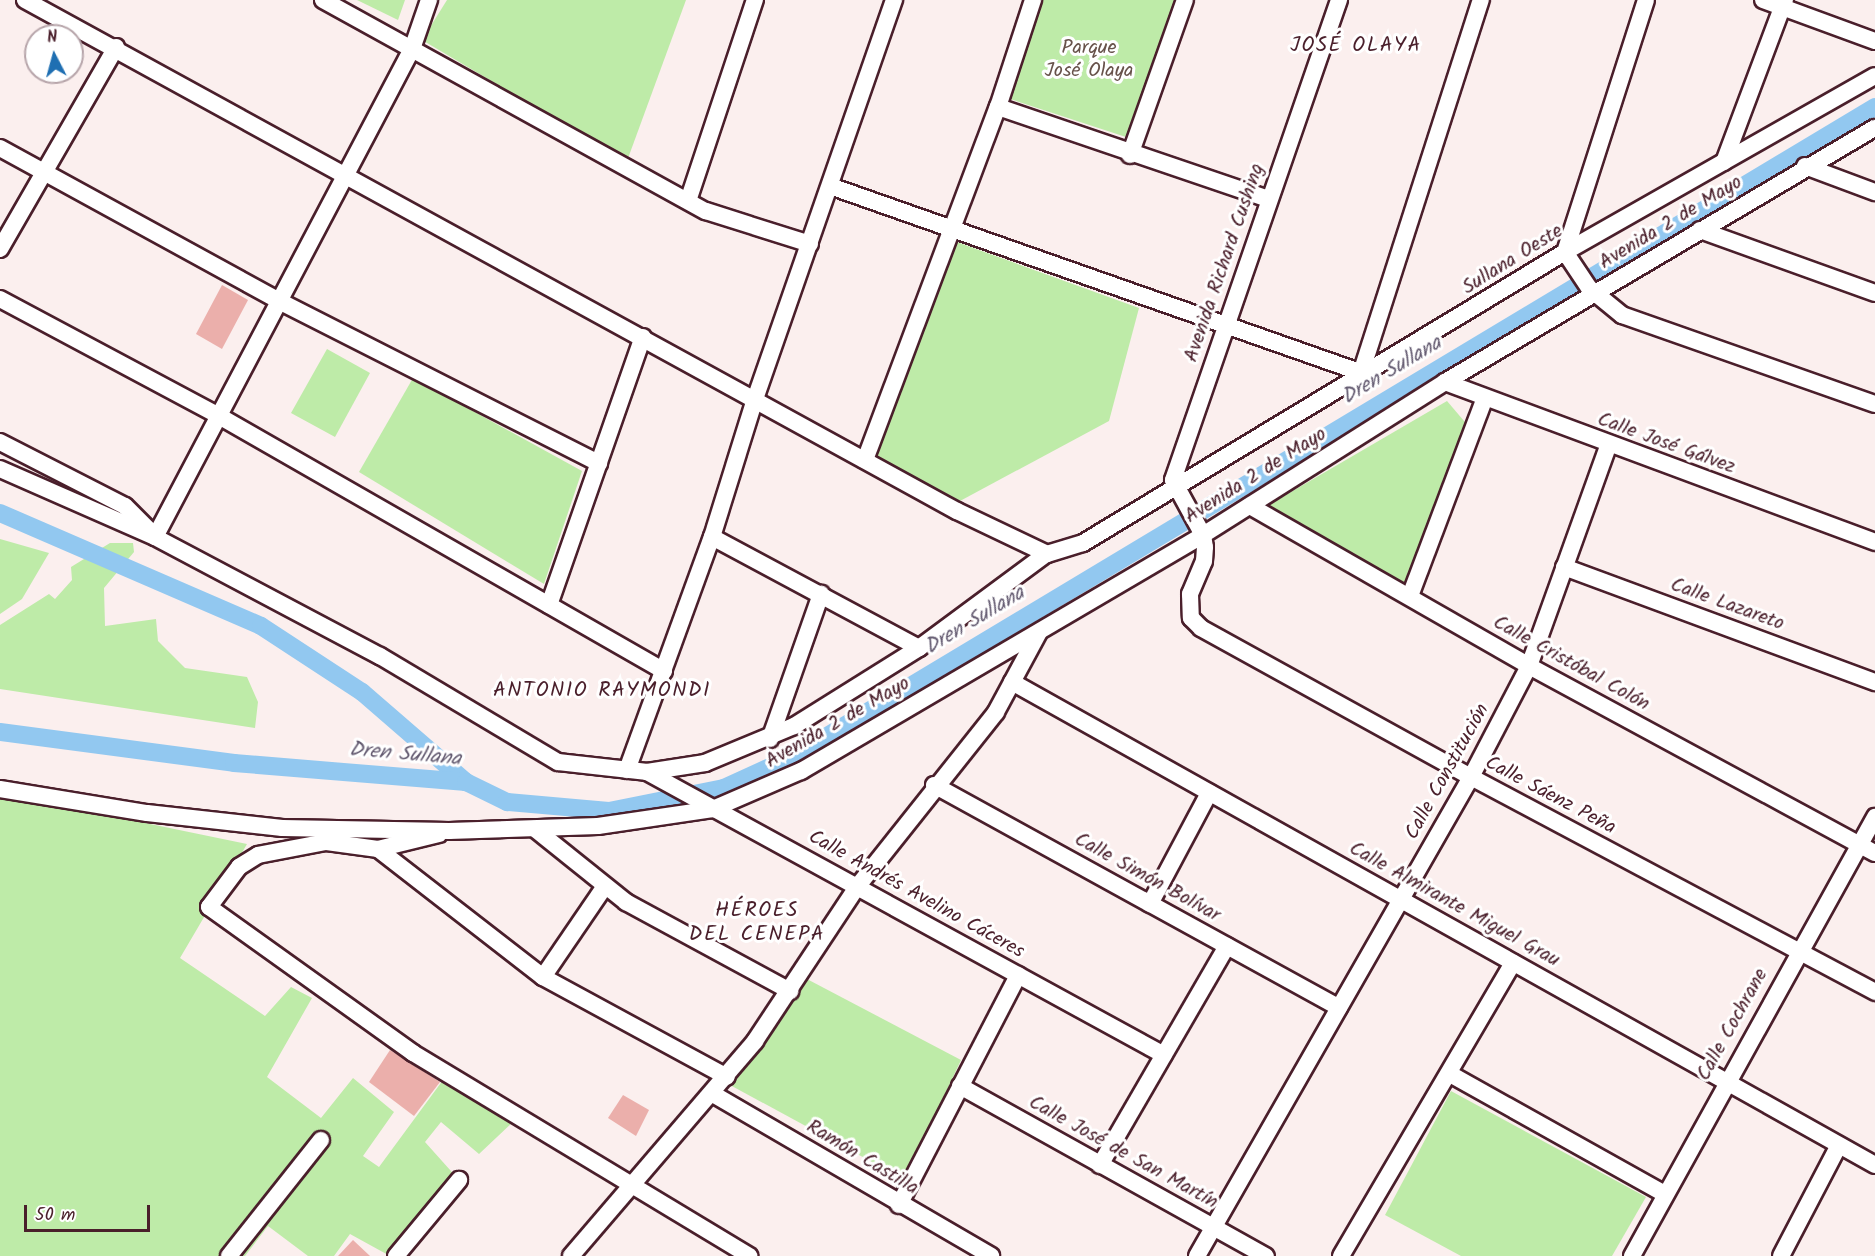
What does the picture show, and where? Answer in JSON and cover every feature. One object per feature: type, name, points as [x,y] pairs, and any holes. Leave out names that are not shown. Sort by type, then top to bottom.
[{"type":"street","points":[[25,0],[116,47],[865,460],[1046,554]]},
{"type":"street","points":[[323,0],[688,201],[810,244]]},
{"type":"street","points":[[155,537],[412,49],[429,0]]},
{"type":"street","points":[[688,201],[755,0]]},
{"type":"street","points":[[627,770],[712,537],[755,399],[894,0]]},
{"type":"street","points":[[865,460],[998,107],[1033,0]]},
{"type":"street","points":[[1130,155],[1185,0]]},
{"type":"street","name":"Avenida Richard Cushing","points":[[1179,491],[1173,480],[1268,199],[1339,0]]},
{"type":"street","points":[[831,186],[953,227],[1225,327],[1364,374],[1481,0]]},
{"type":"street","points":[[1646,0],[1568,258],[1592,291],[1622,315],[1875,404]]},
{"type":"street","points":[[1763,0],[1783,4],[1875,40]]},
{"type":"street","points":[[1724,162],[1783,4]]},
{"type":"street","points":[[0,249],[116,47]]},
{"type":"street","name":"Sullana Oeste","points":[[654,776],[705,763],[770,739],[919,648],[1046,554],[1083,543],[1179,491],[1364,374],[1568,258],[1724,162],[1875,76]]},
{"type":"street","points":[[998,107],[1130,155],[1268,199]]},
{"type":"street","name":"Avenida 2 de Mayo","points":[[449,831],[598,826],[708,806],[801,771],[1202,532],[1250,506],[1592,291],[1700,230],[1805,166],[1875,128]]},
{"type":"street","points":[[0,148],[279,301],[599,463]]},
{"type":"street","points":[[1805,166],[1875,192]]},
{"type":"street","points":[[1700,230],[1875,293]]},
{"type":"street","points":[[0,299],[219,416],[664,670]]},
{"type":"street","points":[[549,605],[643,337]]},
{"type":"street","name":"Calle José Gálvez","points":[[1445,382],[1484,400],[1875,542]]},
{"type":"street","points":[[1410,596],[1484,400]]},
{"type":"street","points":[[0,442],[125,506],[155,537]]},
{"type":"street","name":"Calle Constitución","points":[[1197,1256],[1471,777],[1529,666],[1608,446]]},
{"type":"street","points":[[0,469],[155,537],[380,656],[558,762],[627,770],[654,776]]},
{"type":"street","points":[[1179,491],[1202,532]]},
{"type":"street","name":"Calle Cristóbal Colón","points":[[1250,506],[1529,666],[1875,853]]},
{"type":"street","name":"Calle Sáenz Peña","points":[[1202,532],[1204,561],[1189,605],[1191,618],[1201,628],[1471,777],[1875,993]]},
{"type":"street","points":[[712,537],[919,648]]},
{"type":"street","name":"Calle Lazareto","points":[[1564,567],[1875,682]]},
{"type":"street","points":[[770,739],[821,594]]},
{"type":"street","points":[[571,1256],[727,1077],[790,991],[857,887],[934,785],[996,712],[1025,651],[1042,628]]},
{"type":"street","name":"Calle Almirante Miguel Grau","points":[[1012,682],[1875,1165]]},
{"type":"street","name":"Calle Andrés Avelino Cáceres","points":[[654,776],[1164,1055]]},
{"type":"street","name":"Calle Simón Bolívar","points":[[934,785],[1339,1008]]},
{"type":"street","points":[[0,789],[147,813],[282,828],[449,831]]},
{"type":"street","points":[[1150,904],[1209,793]]},
{"type":"street","name":"Calle Cochrane","points":[[1632,1256],[1798,951],[1875,817]]},
{"type":"street","points":[[535,829],[605,886],[790,991]]},
{"type":"street","points":[[449,831],[406,845],[378,849],[326,842],[258,855],[240,867],[209,907],[413,1053],[749,1256]]},
{"type":"street","points":[[378,849],[543,977],[727,1077]]},
{"type":"street","points":[[543,977],[605,886]]},
{"type":"street","points":[[1100,1165],[1227,946]]},
{"type":"street","points":[[1341,1256],[1450,1074],[1513,963]]},
{"type":"street","points":[[899,1205],[1018,975]]},
{"type":"street","points":[[1450,1074],[1665,1194]]},
{"type":"street","name":"Calle José de San Martín","points":[[960,1086],[1266,1256]]},
{"type":"street","name":"Ramón Castilla","points":[[713,1094],[899,1205],[991,1256]]},
{"type":"street","points":[[229,1256],[321,1140]]},
{"type":"street","points":[[1781,1256],[1839,1145]]},
{"type":"street","points":[[396,1256],[459,1180]]},
{"type":"green space","points":[[357,0],[405,0],[398,20]]},
{"type":"green space","points":[[447,0],[686,0],[627,161],[422,40]]},
{"type":"green space","name":"Parque José Olaya","points":[[1040,0],[1176,0],[1129,138],[1007,98]]},
{"type":"green space","points":[[957,242],[1139,308],[1109,421],[960,501],[867,451]]},
{"type":"green space","points":[[327,349],[370,373],[335,437],[291,413]]},
{"type":"green space","points":[[413,378],[582,471],[544,584],[359,472]]},
{"type":"green space","points":[[1447,401],[1470,428],[1406,587],[1262,509]]},
{"type":"green space","points":[[0,539],[49,553],[22,599],[0,614]]},
{"type":"green space","points":[[110,543],[133,543],[134,552],[104,588],[105,626],[156,619],[158,641],[185,668],[247,677],[258,702],[255,728],[0,689],[0,625],[49,594],[55,599],[72,580],[71,567]]},
{"type":"green space","points":[[0,793],[247,844],[180,958],[265,1016],[291,987],[312,998],[267,1077],[321,1118],[353,1078],[394,1112],[363,1156],[379,1167],[443,1080],[514,1121],[479,1154],[441,1122],[425,1142],[459,1180],[390,1256],[350,1234],[334,1256],[308,1256],[268,1226],[245,1256],[0,1256]]},
{"type":"green space","points":[[805,978],[961,1060],[905,1180],[730,1085]]},
{"type":"green space","points":[[1451,1091],[1646,1197],[1612,1256],[1461,1256],[1385,1215]]},
{"type":"building","points":[[222,285],[248,300],[222,349],[196,334]]},
{"type":"building","points":[[390,1050],[440,1082],[414,1116],[369,1082]]},
{"type":"building","points":[[623,1095],[649,1110],[636,1136],[608,1118]]},
{"type":"building","points":[[353,1240],[370,1256],[338,1256]]},
{"type":"waterway","name":"Dren Sullana","points":[[0,732],[234,763],[466,782],[507,802],[609,811],[724,788],[794,756],[1875,107]]},
{"type":"waterway","points":[[0,513],[261,626],[362,692],[466,782]]},
{"type":"district","name":"JOSÉ OLAYA","points":[[1356,46]]},
{"type":"district","name":"ANTONIO RAYMONDI","points":[[602,691]]},
{"type":"district","name":"HÉROES DEL CENEPA","points":[[757,923]]}]
